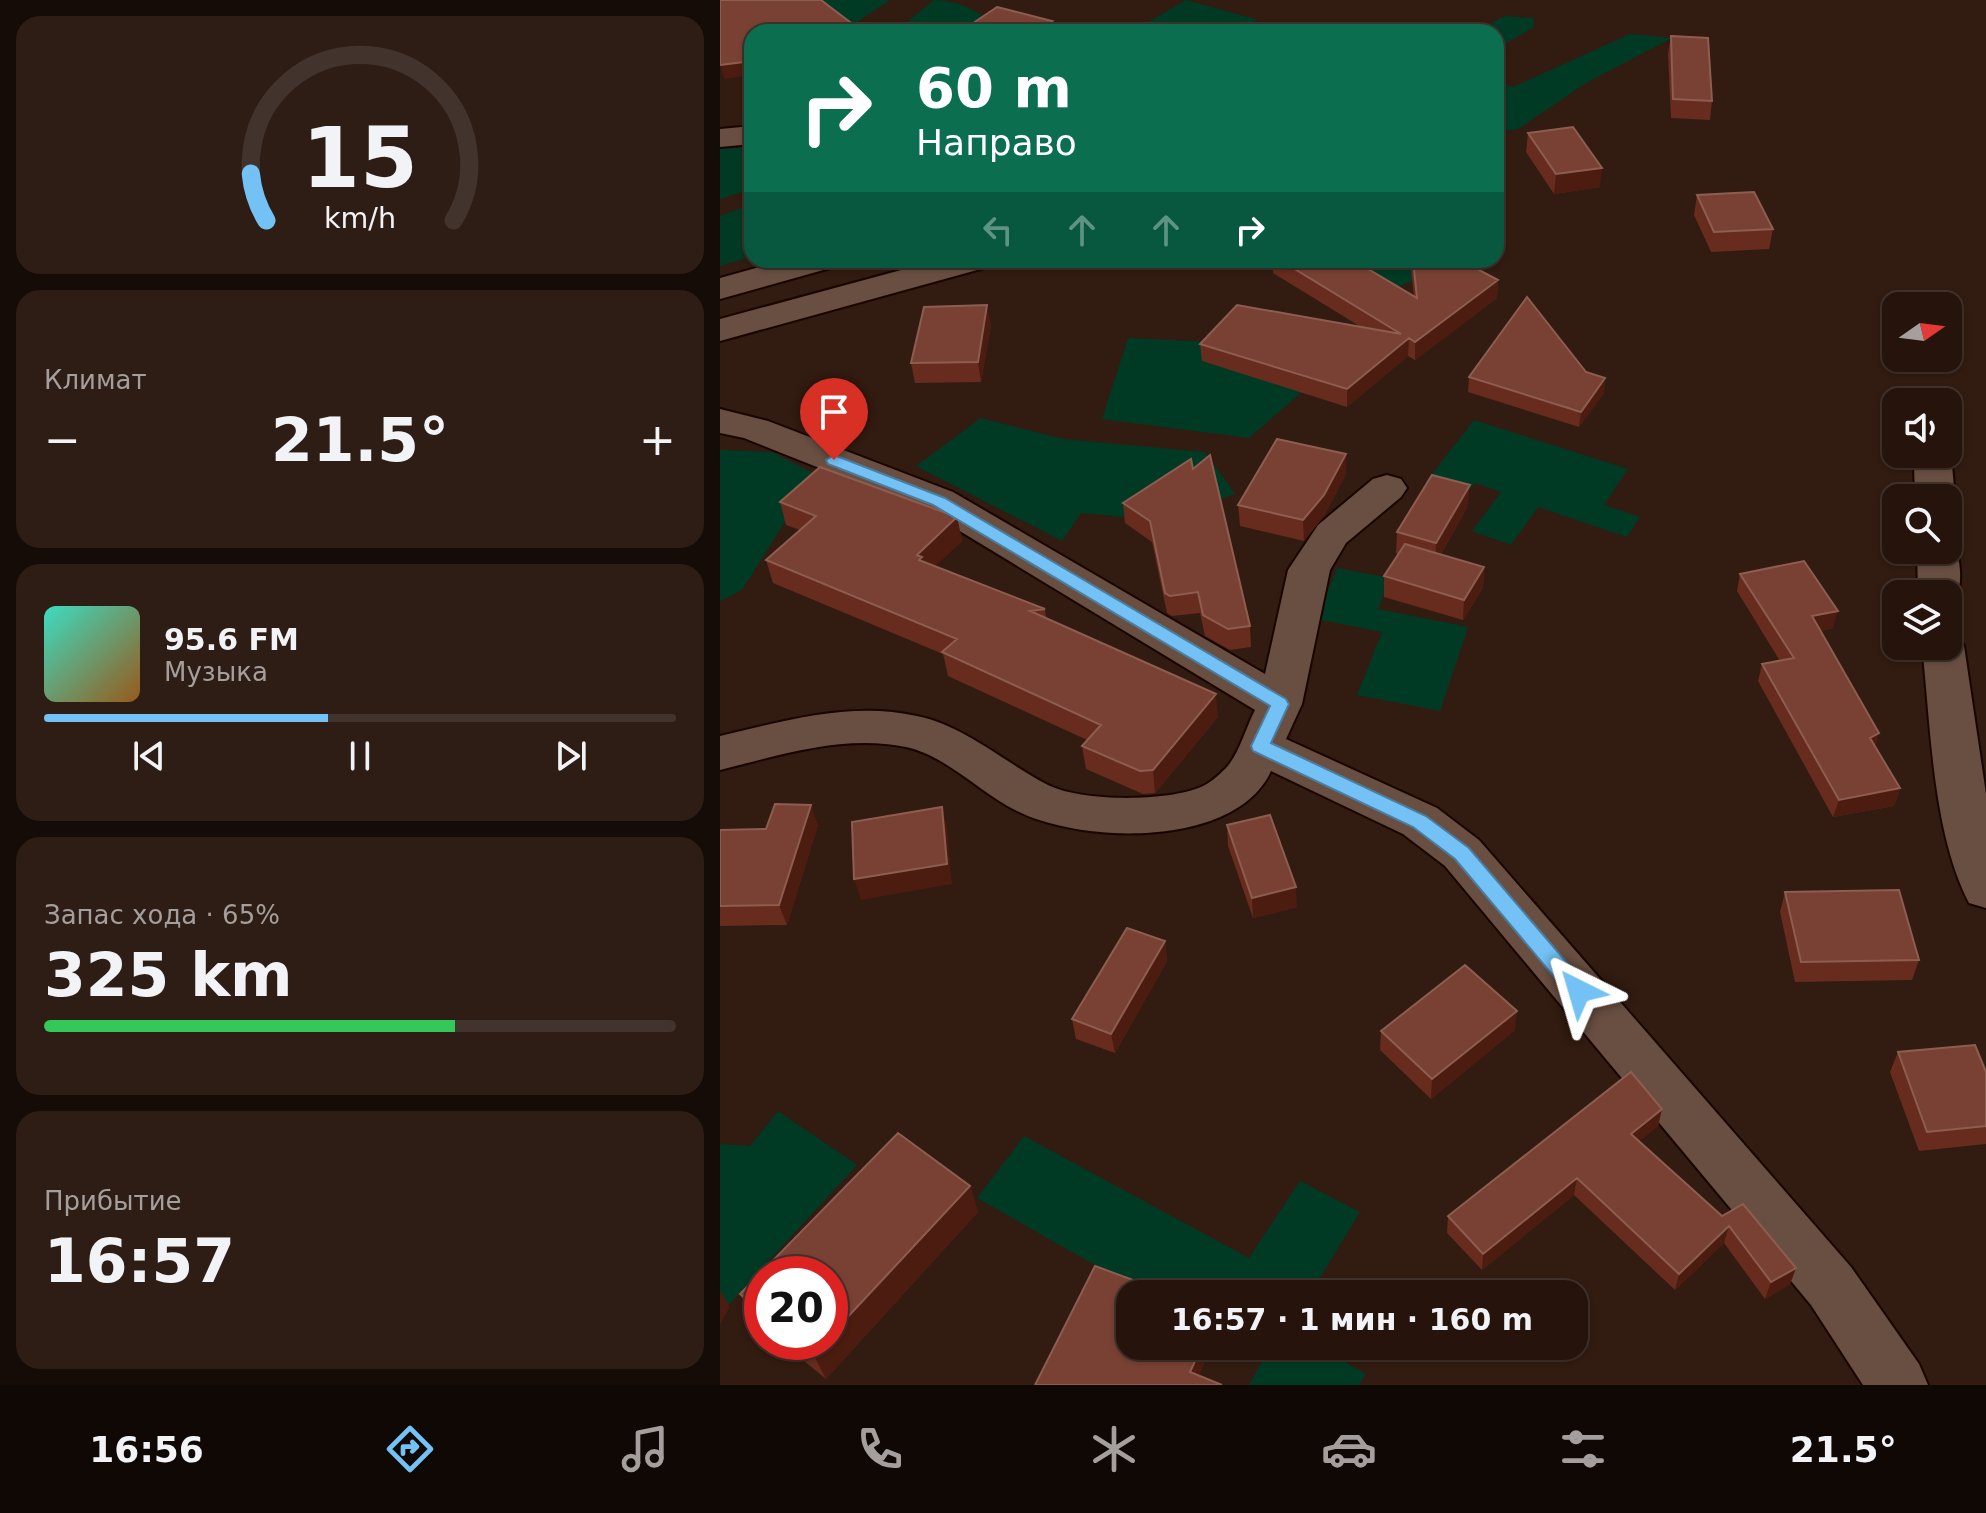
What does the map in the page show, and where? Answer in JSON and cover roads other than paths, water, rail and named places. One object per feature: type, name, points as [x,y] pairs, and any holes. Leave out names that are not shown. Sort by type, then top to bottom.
[{"type":"lane","points":[[720,138],[744,136]]},
{"type":"lane","points":[[720,289],[794,268]]},
{"type":"lane","points":[[720,330],[947,268]]},
{"type":"lane","points":[[720,421],[755,429],[939,501],[1270,725],[1420,821],[1462,853],[1831,1286],[1898,1385]]},
{"type":"lane","points":[[720,753],[800,734],[856,726],[916,732],[965,756],[1034,799],[1091,815],[1173,812],[1217,801],[1245,778],[1270,725],[1309,570],[1332,534],[1387,488]]},
{"type":"lane","points":[[1945,660],[1967,825],[1986,889]]}]
